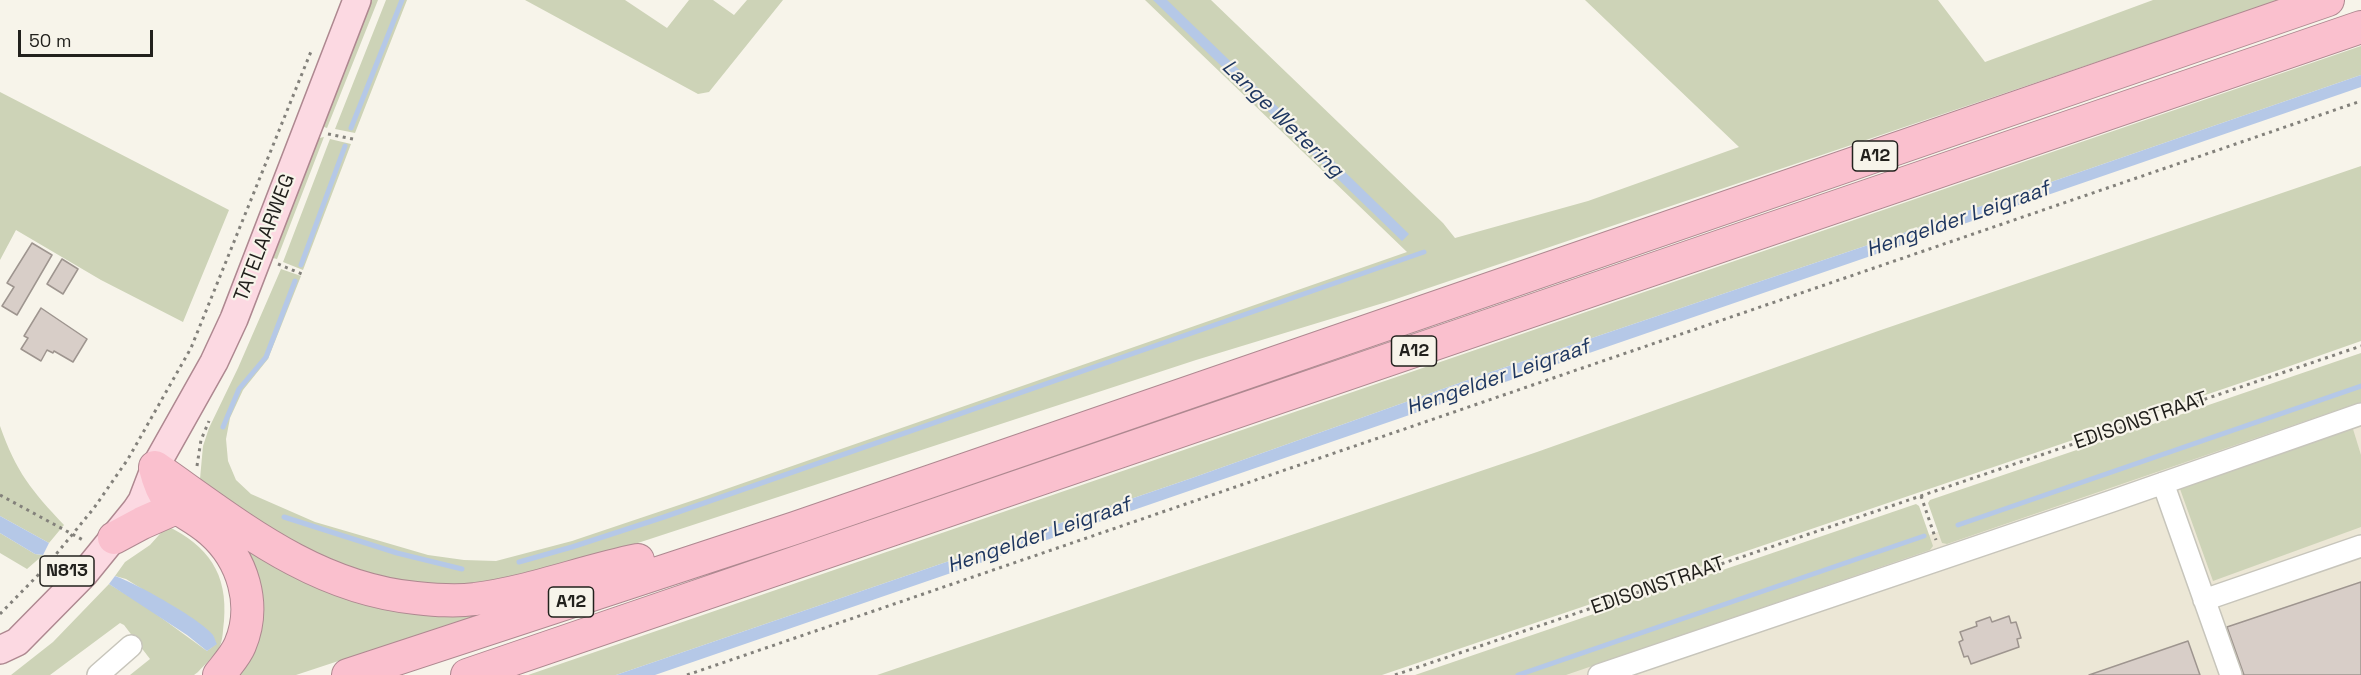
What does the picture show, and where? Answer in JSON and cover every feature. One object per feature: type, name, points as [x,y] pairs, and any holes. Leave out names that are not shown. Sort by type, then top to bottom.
[{"type":"highway","name":"A12","points":[[348,675],[795,528],[2328,0]]},
{"type":"highway","name":"A12","points":[[467,675],[2361,27]]},
{"type":"highway","points":[[142,463],[170,503],[211,530],[231,553],[246,586],[248,614],[240,645],[219,675]]},
{"type":"highway","name":"A12","points":[[142,463],[280,554],[326,576],[401,597],[472,600],[520,592],[615,565],[795,528]]},
{"type":"highway","points":[[92,539],[142,523],[176,508]]},
{"type":"main road","name":"TATELAARWEG","points":[[142,463],[214,362],[234,319],[357,0]]},
{"type":"main road","name":"N813","points":[[0,645],[8,632],[54,586],[92,539],[142,501],[142,463]]},
{"type":"main road","name":"N813","points":[[0,650],[17,642],[84,574],[92,539]]},
{"type":"street","points":[[1599,675],[2361,414]]},
{"type":"street","points":[[2163,483],[2231,675]]},
{"type":"street","points":[[2204,600],[2361,546]]},
{"type":"street","points":[[98,675],[131,646]]},
{"type":"path","name":"TATELAARWEG","points":[[142,463],[314,44]]},
{"type":"path","points":[[687,675],[2361,100]]},
{"type":"path","name":"EDISONSTRAAT","points":[[1395,675],[2361,346]]},
{"type":"path","points":[[0,614],[92,539],[142,463]]},
{"type":"path","points":[[0,495],[27,511],[92,539]]},
{"type":"path","points":[[1921,496],[1943,559]]},
{"type":"shaded area","points":[[2361,386],[2361,675],[1518,675],[1958,525]]},
{"type":"green space","points":[[368,0],[378,0],[327,128],[324,127],[321,120]]},
{"type":"green space","points":[[386,0],[407,0],[355,133],[335,129]]},
{"type":"green space","points":[[525,0],[625,0],[667,28],[689,0],[713,0],[734,15],[747,0],[783,0],[709,92],[698,94]]},
{"type":"green space","points":[[1145,0],[1211,0],[1443,223],[1455,238],[1588,201],[1739,147],[1585,0],[1938,0],[1985,62],[2153,0],[2280,0],[1393,300],[1196,360],[589,559],[492,584],[430,586],[363,573],[281,539],[200,479],[203,446],[209,428],[281,269],[301,276],[268,359],[243,390],[230,418],[226,439],[228,461],[236,480],[251,494],[315,522],[428,555],[464,560],[496,561],[572,541],[706,496],[1407,252]]},
{"type":"green space","points":[[2361,46],[2361,75],[1479,376],[1192,478],[616,675],[528,675]]},
{"type":"green space","points":[[0,92],[229,210],[183,322],[101,280],[16,230],[0,260]]},
{"type":"green space","points":[[324,137],[277,259],[273,258],[315,139]]},
{"type":"green space","points":[[330,139],[351,144],[303,270],[283,262]]},
{"type":"green space","points":[[2361,166],[2361,341],[2270,373],[1382,675],[877,675],[1537,452],[1881,330]]},
{"type":"green space","points":[[2361,353],[2361,402],[1947,544],[1942,543],[1928,503],[1930,500]]},
{"type":"green space","points":[[0,426],[12,456],[26,480],[64,525],[49,543],[0,516]]},
{"type":"green space","points":[[2353,429],[2361,455],[2361,527],[2213,581],[2180,489]]},
{"type":"green space","points":[[1916,504],[1919,506],[1933,546],[1930,550],[1566,675],[1415,675]]},
{"type":"green space","points":[[167,526],[204,552],[219,575],[223,589],[224,621],[221,643],[198,672],[194,675],[130,675],[150,659],[120,623],[50,675],[11,675],[53,642],[109,584],[145,606],[207,651],[216,644],[213,636],[206,629],[126,579],[115,576],[125,562],[150,545]]},
{"type":"green space","points":[[0,533],[35,554],[43,555],[27,569],[0,553]]},
{"type":"green space","points":[[231,541],[275,559],[508,605],[296,675],[230,675],[245,651]]},
{"type":"water","name":"Lange Wetering","points":[[1153,0],[1167,0],[1409,234],[1402,241]]},
{"type":"water","name":"Hengelder Leigraaf","points":[[2361,75],[2361,87],[655,675],[616,675],[1192,478],[1479,376]]},
{"type":"water","points":[[0,516],[49,543],[43,555],[35,554],[0,533]]},
{"type":"water","points":[[115,576],[151,593],[196,620],[213,635],[217,644],[207,651],[187,635],[109,584]]},
{"type":"building","points":[[32,243],[52,255],[17,315],[2,306],[14,287],[7,283]]},
{"type":"building","points":[[62,259],[78,269],[63,294],[47,284]]},
{"type":"building","points":[[41,308],[87,339],[73,362],[54,351],[53,353],[47,350],[41,361],[21,349],[28,338],[24,336]]},
{"type":"building","points":[[2361,582],[2361,675],[2244,675],[2227,627]]},
{"type":"building","points":[[2009,616],[2011,623],[2016,622],[2021,638],[2017,639],[2019,647],[1971,664],[1968,656],[1964,657],[1959,642],[1963,640],[1960,632],[1977,626],[1976,622],[1990,617],[1992,622]]},
{"type":"building","points":[[2188,641],[2200,675],[2089,675]]},
{"type":"waterway","points":[[351,128],[402,0]]},
{"type":"waterway","points":[[301,265],[345,146]]},
{"type":"waterway","points":[[519,562],[664,517],[1424,252]]},
{"type":"waterway","points":[[223,427],[239,389],[266,357],[295,281]]},
{"type":"waterway","points":[[1958,525],[2361,386]]},
{"type":"waterway","points":[[284,517],[397,553],[462,569]]},
{"type":"waterway","points":[[1518,675],[1924,536]]}]
